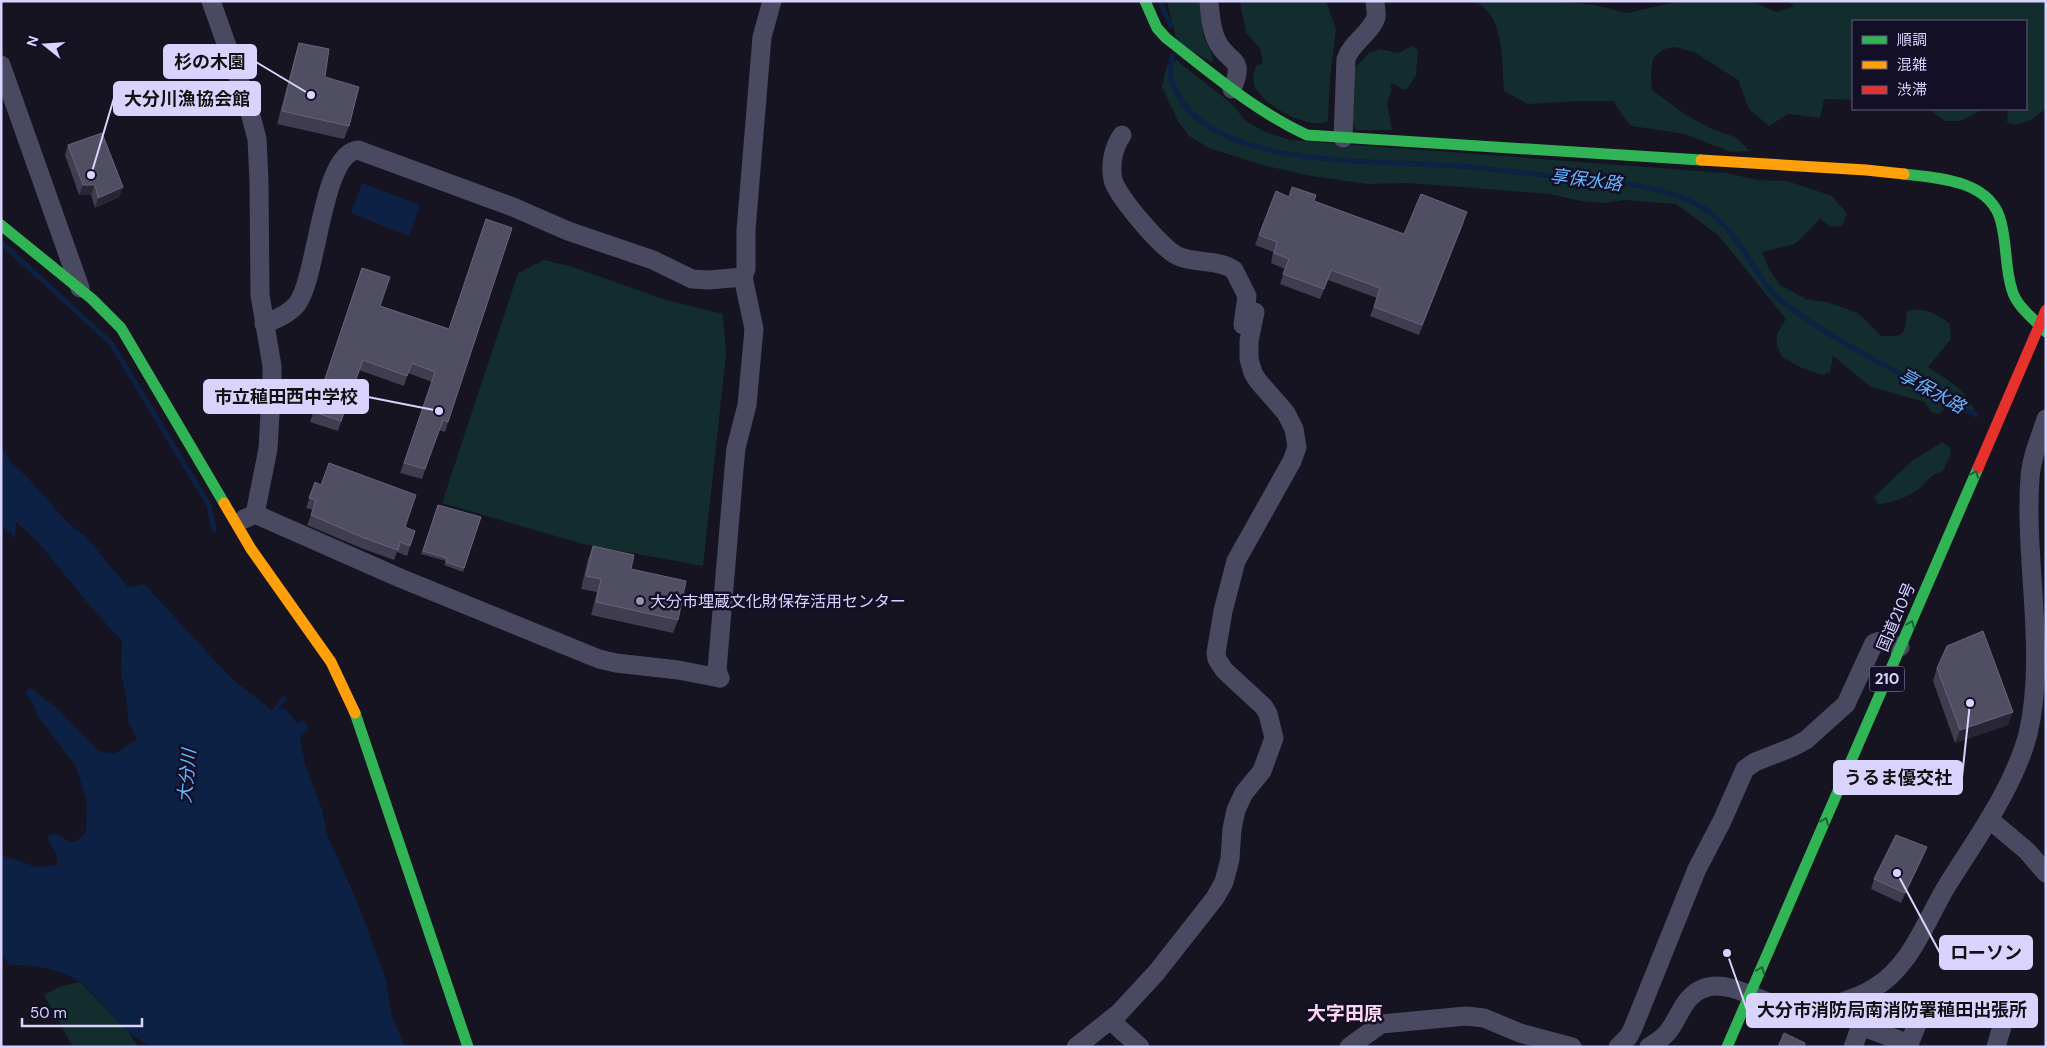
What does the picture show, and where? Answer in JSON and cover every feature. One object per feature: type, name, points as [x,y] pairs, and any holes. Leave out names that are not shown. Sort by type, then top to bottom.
[{"type":"main road","points":[[1145,1],[1157,28],[1166,38],[1232,89],[1281,123],[1307,135],[1866,170],[1952,180],[1966,184],[1979,192],[1996,209],[2001,220],[2012,292],[2022,306],[2043,328]]},
{"type":"main road","points":[[1,225],[112,318],[128,339],[256,556],[321,646],[348,696],[361,727],[468,1047]]},
{"type":"main road","name":"国道210号","points":[[1727,1047],[1763,1000],[1900,647],[2043,328],[2046,310]]},
{"type":"street","points":[[211,1],[248,105],[257,139],[260,295],[272,366],[270,429],[263,478],[255,514]]},
{"type":"street","points":[[236,523],[255,514],[400,578],[599,659],[616,663],[669,668],[720,678],[717,670],[736,448],[748,404],[754,329],[743,278],[746,269],[746,230],[762,37],[772,1]]},
{"type":"street","points":[[1209,1],[1216,40],[1237,66],[1239,73],[1232,89]]},
{"type":"street","points":[[1343,138],[1346,59],[1349,50],[1373,23],[1376,16],[1375,1]]},
{"type":"street","points":[[1,65],[6,90],[80,290]]},
{"type":"street","points":[[1076,1047],[1110,1020],[1156,973],[1216,898],[1224,882],[1238,804],[1244,793],[1262,771],[1273,742],[1273,733],[1264,706],[1224,670],[1217,659],[1216,653],[1223,611],[1236,561],[1292,461],[1297,447],[1294,429],[1286,413],[1248,372],[1239,356],[1238,348],[1247,296],[1238,274],[1229,266],[1186,258],[1172,252],[1149,230],[1123,199],[1116,187],[1112,171],[1115,149],[1122,135]]},
{"type":"street","points":[[264,324],[283,315],[298,302],[312,262],[326,197],[340,165],[353,150],[358,150],[463,188],[568,231],[654,260],[692,279],[743,278]]},
{"type":"street","points":[[1255,312],[1248,351],[1253,373],[1258,381]]},
{"type":"street","points":[[1650,1047],[1668,1032],[1689,999],[1702,989],[1721,986],[1788,1010],[1804,1010],[1849,1000],[1875,988],[1899,969],[1989,819],[2018,765],[2031,719],[2040,573],[2029,502],[2030,476],[2043,442],[2046,419]]},
{"type":"street","points":[[1618,1047],[1629,1036],[1633,1028],[1697,869],[1722,821],[1745,769],[1755,762],[1794,747],[1806,740],[1846,704],[1874,643],[1880,641],[1900,647]]},
{"type":"street","points":[[1989,819],[2027,851],[2046,873]]},
{"type":"street","points":[[1853,1047],[1875,988]]},
{"type":"street","points":[[1861,1026],[1909,1045],[1924,1007]]},
{"type":"street","points":[[1349,1047],[1381,1024],[1466,1016],[1484,1018],[1520,1033],[1572,1047]]},
{"type":"street","points":[[1110,1020],[1140,1047]]},
{"type":"street","points":[[1996,1047],[2004,1024]]},
{"type":"green space","points":[[1167,1],[1200,1],[1203,33],[1212,55],[1213,63],[1177,42]]},
{"type":"green space","points":[[1240,1],[1326,1],[1336,29],[1330,77],[1328,121],[1320,123],[1298,119],[1276,108],[1259,93],[1254,85],[1253,78],[1256,66],[1263,63],[1260,48],[1246,33]]},
{"type":"green space","points":[[1471,1],[1549,1],[1595,5],[1627,13],[1681,1],[1750,1],[1777,12],[1794,6],[1787,1],[2046,1],[2046,108],[2031,120],[2014,125],[2007,122],[2008,110],[2027,110],[2027,20],[1852,20],[1852,100],[1824,99],[1820,118],[1788,114],[1769,126],[1749,109],[1738,80],[1694,52],[1675,47],[1664,49],[1653,58],[1651,73],[1652,90],[1686,115],[1712,129],[1735,137],[1750,151],[1731,152],[1685,134],[1632,126],[1613,101],[1528,104],[1504,91],[1500,39],[1490,15],[1482,6]]},
{"type":"green space","points":[[1412,46],[1418,50],[1416,75],[1407,89],[1402,89],[1393,83],[1390,85],[1392,89],[1387,103],[1392,130],[1356,130],[1350,121],[1352,71],[1369,53],[1380,49],[1398,53]]},
{"type":"green space","points":[[1176,60],[1231,103],[1246,121],[1265,132],[1290,140],[1726,173],[1758,180],[1787,181],[1832,196],[1847,214],[1842,226],[1831,227],[1820,219],[1795,244],[1762,252],[1769,269],[1780,285],[1806,299],[1827,302],[1858,313],[1881,336],[1896,336],[1903,332],[1907,311],[1924,311],[1935,314],[1945,320],[1950,324],[1951,339],[1928,367],[1961,391],[1967,397],[1974,410],[1970,414],[1957,411],[1949,404],[1939,414],[1931,412],[1925,402],[1871,387],[1833,356],[1830,372],[1822,375],[1802,368],[1782,357],[1777,346],[1777,334],[1786,319],[1718,235],[1676,204],[1625,200],[1604,203],[1581,201],[1550,194],[1409,183],[1367,184],[1311,176],[1262,165],[1209,148],[1189,136],[1178,121],[1162,87],[1167,66]]},
{"type":"green space","points":[[1930,110],[1982,110],[1960,121],[1945,121]]},
{"type":"green space","points":[[544,260],[573,267],[666,300],[723,314],[726,355],[703,566],[583,544],[442,503],[518,273]]},
{"type":"green space","points":[[1942,442],[1951,448],[1950,456],[1943,471],[1932,476],[1920,488],[1905,497],[1878,504],[1874,497],[1912,461]]},
{"type":"green space","points":[[80,982],[128,1031],[138,1047],[73,1047],[44,995],[59,987]]},
{"type":"water","points":[[362,183],[420,205],[409,236],[351,213]]},
{"type":"water","name":"大分川","points":[[1,447],[11,462],[28,478],[67,522],[86,537],[128,587],[144,584],[231,678],[273,711],[285,708],[297,723],[303,720],[309,728],[300,737],[305,764],[321,807],[328,837],[353,892],[386,980],[392,1016],[405,1047],[154,1047],[143,1042],[123,1027],[90,991],[74,978],[57,971],[10,965],[1,954],[1,855],[37,867],[57,865],[57,855],[47,838],[49,835],[56,834],[70,842],[77,841],[86,831],[87,803],[76,766],[38,717],[34,705],[25,693],[30,688],[58,709],[99,751],[115,754],[137,739],[128,722],[127,703],[121,672],[122,641],[96,613],[37,541],[16,522],[15,538],[1,524]]},
{"type":"building","points":[[299,43],[329,49],[325,77],[359,87],[349,126],[282,111]]},
{"type":"building","points":[[102,133],[123,187],[98,198],[95,185],[83,185],[68,145]]},
{"type":"building","points":[[1292,187],[1316,195],[1314,201],[1404,234],[1421,194],[1467,212],[1422,325],[1374,307],[1380,288],[1331,270],[1324,289],[1283,274],[1289,259],[1274,253],[1277,242],[1259,235],[1276,191],[1289,197]]},
{"type":"building","points":[[486,219],[512,228],[448,422],[443,420],[425,469],[404,463],[435,372],[412,363],[407,376],[363,360],[341,421],[314,412],[362,268],[390,277],[380,306],[449,329]]},
{"type":"building","points":[[329,463],[416,495],[405,527],[415,531],[410,546],[400,542],[398,550],[364,538],[311,515],[316,500],[309,498],[315,482],[321,485]]},
{"type":"building","points":[[438,505],[481,517],[464,568],[446,562],[447,558],[423,551]]},
{"type":"building","name":"大分市埋蔵文化財保存活用センター","points":[[593,546],[634,555],[631,569],[686,581],[678,620],[596,602],[601,579],[586,576]]},
{"type":"building","points":[[1983,631],[2013,712],[1960,730],[1937,668],[1947,646]]},
{"type":"building","points":[[1896,835],[1927,847],[1905,893],[1874,879]]},
{"type":"building","points":[[1784,1033],[1805,1043],[1804,1047],[1778,1047]]},
{"type":"waterway","name":"享保水路","points":[[1160,1],[1171,26]]},
{"type":"waterway","name":"享保水路","points":[[1173,55],[1170,68],[1172,80],[1183,103],[1205,124],[1233,139],[1267,149],[1303,156],[1341,160],[1456,166],[1608,181],[1670,193],[1694,203],[1717,218],[1724,225],[1767,286],[1784,303],[1830,334],[1976,415]]},
{"type":"waterway","points":[[4,245],[111,343],[209,505],[214,530]]},
{"type":"waterway","points":[[272,714],[284,698]]},
{"type":"traffic: fast","points":[[1145,1],[1157,28],[1166,38],[1251,103],[1307,135],[1701,160]]},
{"type":"traffic: fast","points":[[1904,174],[1947,180],[1975,189],[1986,197],[1995,208],[2001,222],[2008,274],[2014,296],[2017,302],[2046,332]]},
{"type":"traffic: fast","points":[[1,225],[92,299],[121,328],[224,503]]},
{"type":"traffic: fast","points":[[1727,1047],[1978,468]]},
{"type":"traffic: fast","points":[[355,713],[468,1047]]},
{"type":"traffic: slow","points":[[1701,160],[1904,174]]},
{"type":"traffic: slow","points":[[224,503],[251,549],[331,662],[355,713]]},
{"type":"traffic: jam","points":[[1978,468],[2046,310]]},
{"type":"place","name":"杉の木園","points":[[311,95]]},
{"type":"place","name":"大分川漁協会館","points":[[91,175]]},
{"type":"place","name":"市立稙田西中学校","points":[[439,411]]},
{"type":"place","name":"大分市埋蔵文化財保存活用センター","points":[[640,601]]},
{"type":"place","name":"うるま優交社","points":[[1970,703]]},
{"type":"place","name":"ローソン","points":[[1897,873]]},
{"type":"place","name":"大分市消防局南消防署稙田出張所","points":[[1727,953]]},
{"type":"district","name":"大字田原","points":[[1345,1013]]}]
